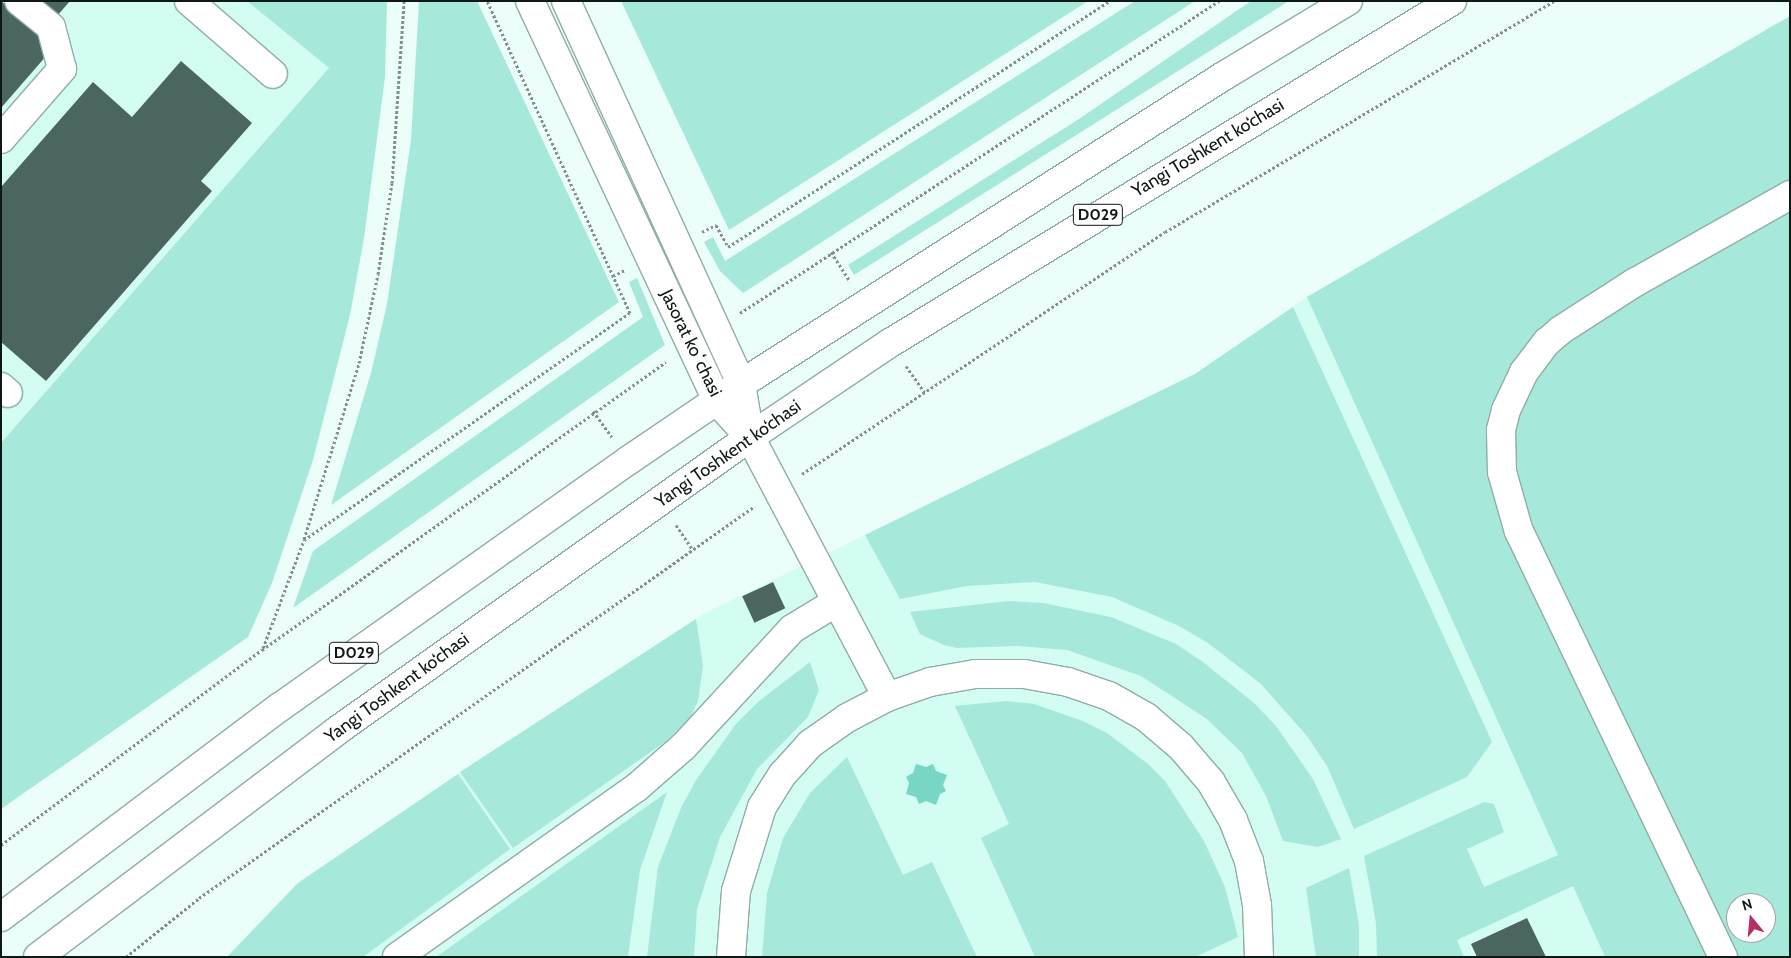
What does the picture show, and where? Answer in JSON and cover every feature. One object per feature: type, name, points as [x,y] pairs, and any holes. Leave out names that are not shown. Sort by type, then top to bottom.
[{"type":"main road","points":[[1,139],[62,69],[51,27],[19,1]]},
{"type":"main road","points":[[189,1],[273,74]]},
{"type":"main road","name":"Jasorat koʻchasi","points":[[530,1],[717,401],[750,438]]},
{"type":"main road","name":"Jasorat koʻchasi","points":[[566,1],[742,384],[750,438]]},
{"type":"main road","name":"D029","points":[[1,917],[280,707],[466,572],[717,401],[1222,77],[1348,1]]},
{"type":"main road","name":"Yangi Toshkent ko‘chasi","points":[[38,957],[338,730],[750,438],[890,343],[1452,1]]},
{"type":"main road","points":[[1723,957],[1519,532],[1502,472],[1500,430],[1506,410],[1524,372],[1547,342],[1561,330],[1634,283],[1790,196]]},
{"type":"main road","points":[[750,438],[835,603],[887,697]]},
{"type":"main road","points":[[397,957],[636,788],[684,746],[792,628],[835,603]]},
{"type":"main road","points":[[731,957],[736,891],[762,807],[783,774],[810,744],[846,718],[887,697],[930,682],[957,677],[1024,674],[1068,682],[1110,696],[1146,717],[1181,747],[1212,782],[1233,820],[1249,861],[1257,905],[1262,952]]},
{"type":"path","points":[[262,650],[304,540],[334,452],[359,364],[378,274],[393,174],[404,1]]},
{"type":"path","points":[[304,540],[630,313],[487,1]]},
{"type":"path","points":[[716,225],[728,247],[1109,1]]},
{"type":"path","points":[[716,329],[1220,1]]},
{"type":"path","points":[[126,957],[246,864],[777,491],[1165,232],[1554,1]]},
{"type":"path","points":[[1,845],[262,650],[585,417],[691,346]]},
{"type":"shaded area","points":[[1,1],[247,1],[329,68],[1,443]]},
{"type":"shaded area","points":[[247,1],[387,1],[385,77],[364,238],[350,315],[313,460],[272,583],[248,637],[1,809],[1,443],[329,68]]},
{"type":"shaded area","points":[[419,1],[477,1],[619,302],[331,505],[371,373],[387,304],[411,140]]},
{"type":"shaded area","points":[[621,1],[1088,1],[729,230]]},
{"type":"shaded area","points":[[1135,1],[1195,1],[743,293],[720,271],[704,242],[713,237],[725,261]]},
{"type":"shaded area","points":[[1251,1],[1289,1],[854,275],[848,265],[1079,119]]},
{"type":"shaded area","points":[[1790,16],[1790,957],[227,957],[298,883],[458,774],[705,613],[1195,374],[1307,297]]},
{"type":"shaded area","points":[[1790,16],[1790,957],[1605,957],[1573,886],[1457,940],[1464,957],[1377,957],[1376,923],[1364,856],[1484,802],[1494,804],[1504,832],[1467,849],[1484,887],[1558,855],[1307,297]]},
{"type":"shaded area","points":[[637,278],[665,345],[293,608],[313,551],[643,317],[629,282]]},
{"type":"shaded area","points":[[1293,307],[1492,742],[1467,777],[1354,829],[1327,766],[1307,736],[1261,684],[1208,643],[1179,626],[1112,597],[1035,582],[967,586],[900,599],[865,535],[1195,374]]},
{"type":"shaded area","points":[[1009,601],[1043,603],[1111,617],[1176,644],[1203,662],[1254,703],[1276,726],[1313,779],[1341,839],[1318,847],[1283,841],[1266,796],[1242,753],[1207,719],[1141,676],[1067,650],[1018,646],[957,648],[944,645],[920,634],[910,612]]},
{"type":"shaded area","points":[[696,619],[703,666],[698,701],[690,718],[665,742],[513,848],[460,772]]},
{"type":"shaded area","points":[[810,662],[819,690],[808,717],[757,769],[720,837],[697,909],[694,957],[647,957],[658,867],[681,808],[696,780],[736,724],[759,701]]},
{"type":"shaded area","points":[[1006,701],[1034,704],[1083,721],[1107,733],[1148,764],[1165,781],[1204,841],[1225,887],[1238,937],[1195,957],[1035,957],[981,838],[1009,824],[955,706]]},
{"type":"shaded area","points":[[847,757],[903,875],[932,862],[977,957],[762,957],[767,893],[783,838],[810,793]]},
{"type":"shaded area","points":[[916,764],[926,767],[933,764],[936,771],[947,775],[943,785],[946,791],[940,794],[936,805],[926,801],[919,804],[916,797],[906,794],[909,783],[906,777],[913,773]]},
{"type":"shaded area","points":[[458,774],[510,849],[363,957],[227,957],[298,883]]},
{"type":"shaded area","points":[[667,792],[640,870],[628,957],[436,957]]},
{"type":"shaded area","points":[[1349,868],[1359,925],[1359,957],[1316,957],[1306,888]]},
{"type":"building","points":[[1,1],[45,37],[47,55],[1,108]]},
{"type":"building","points":[[40,1],[70,1],[57,16]]},
{"type":"building","points":[[181,61],[252,123],[201,181],[212,191],[46,381],[1,342],[1,187],[93,82],[132,117]]},
{"type":"building","points":[[773,582],[785,608],[754,623],[742,596]]},
{"type":"building","points":[[1527,918],[1546,957],[1477,957],[1471,944]]}]
